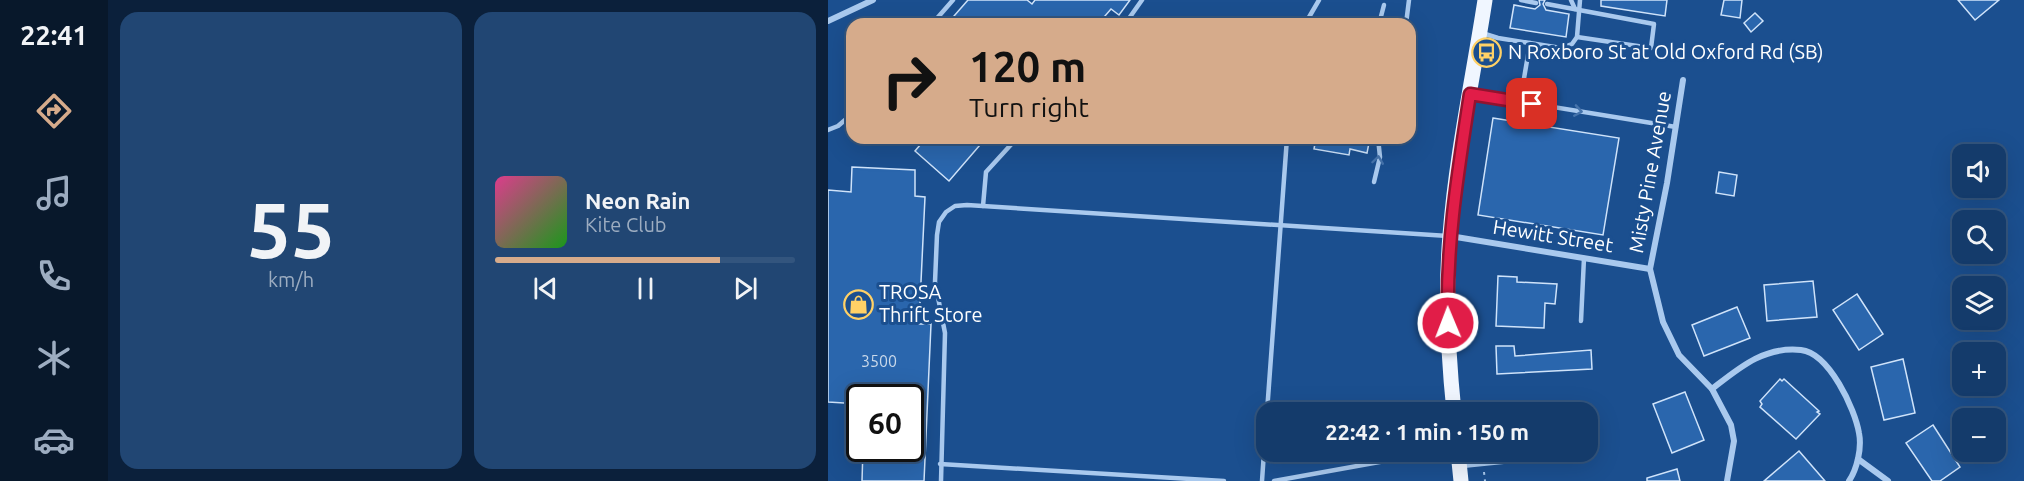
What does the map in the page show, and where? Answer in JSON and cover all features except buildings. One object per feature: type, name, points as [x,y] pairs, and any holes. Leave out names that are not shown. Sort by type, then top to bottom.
[{"type":"main road","points":[[1453,402],[1447,280],[1450,236],[1485,0]]},
{"type":"street","points":[[828,21],[873,0]]},
{"type":"street","name":"Misty Pine Avenue","points":[[1650,269],[1667,183],[1683,80]]},
{"type":"street","name":"Hewitt Street","points":[[1450,236],[1650,269]]},
{"type":"street","points":[[1650,269],[1663,322],[1679,355],[1712,389],[1731,425],[1734,441],[1727,481]]},
{"type":"street","points":[[1712,389],[1758,356],[1777,350],[1804,350],[1821,361],[1836,379],[1852,406],[1860,434],[1858,459],[1849,481]]},
{"type":"street","points":[[1858,459],[1888,481]]},
{"type":"lane","points":[[937,18],[953,0]]},
{"type":"lane","points":[[1129,18],[1142,0]]},
{"type":"lane","points":[[1308,18],[1319,0]]},
{"type":"lane","points":[[1407,18],[1410,0]]},
{"type":"lane","points":[[1525,0],[1536,3]]},
{"type":"lane","points":[[1571,0],[1578,9]]},
{"type":"lane","points":[[1480,32],[1498,38],[1561,48],[1572,44],[1577,38],[1580,0]]},
{"type":"lane","points":[[1547,4],[1654,24],[1651,48],[1577,38]]},
{"type":"lane","points":[[1381,18],[1384,5]]},
{"type":"lane","points":[[1520,102],[1530,43]]},
{"type":"lane","points":[[1470,94],[1676,127]]},
{"type":"lane","points":[[828,130],[846,119]]},
{"type":"lane","points":[[983,206],[987,172],[1012,144]]},
{"type":"lane","points":[[1268,402],[1287,144]]},
{"type":"lane","points":[[1374,182],[1380,157],[1379,144]]},
{"type":"lane","points":[[941,481],[945,333],[935,282],[937,235],[939,222],[955,206],[1450,236]]},
{"type":"lane","points":[[1581,321],[1584,258]]},
{"type":"lane","points":[[1262,481],[1263,462]]},
{"type":"lane","points":[[1274,481],[1378,462]]},
{"type":"lane","points":[[1459,466],[1499,462]]},
{"type":"lane","points":[[940,464],[1224,481]]},
{"type":"lane","points":[[1310,474],[1310,481]]},
{"type":"place","name":"N Roxboro St at Old Oxford Rd (SB)","points":[[1487,52]]},
{"type":"place","name":"TROSA Thrift Store","points":[[858,304]]},
{"type":"route","points":[[1448,323],[1447,280],[1450,236],[1470,94],[1532,104]]}]
